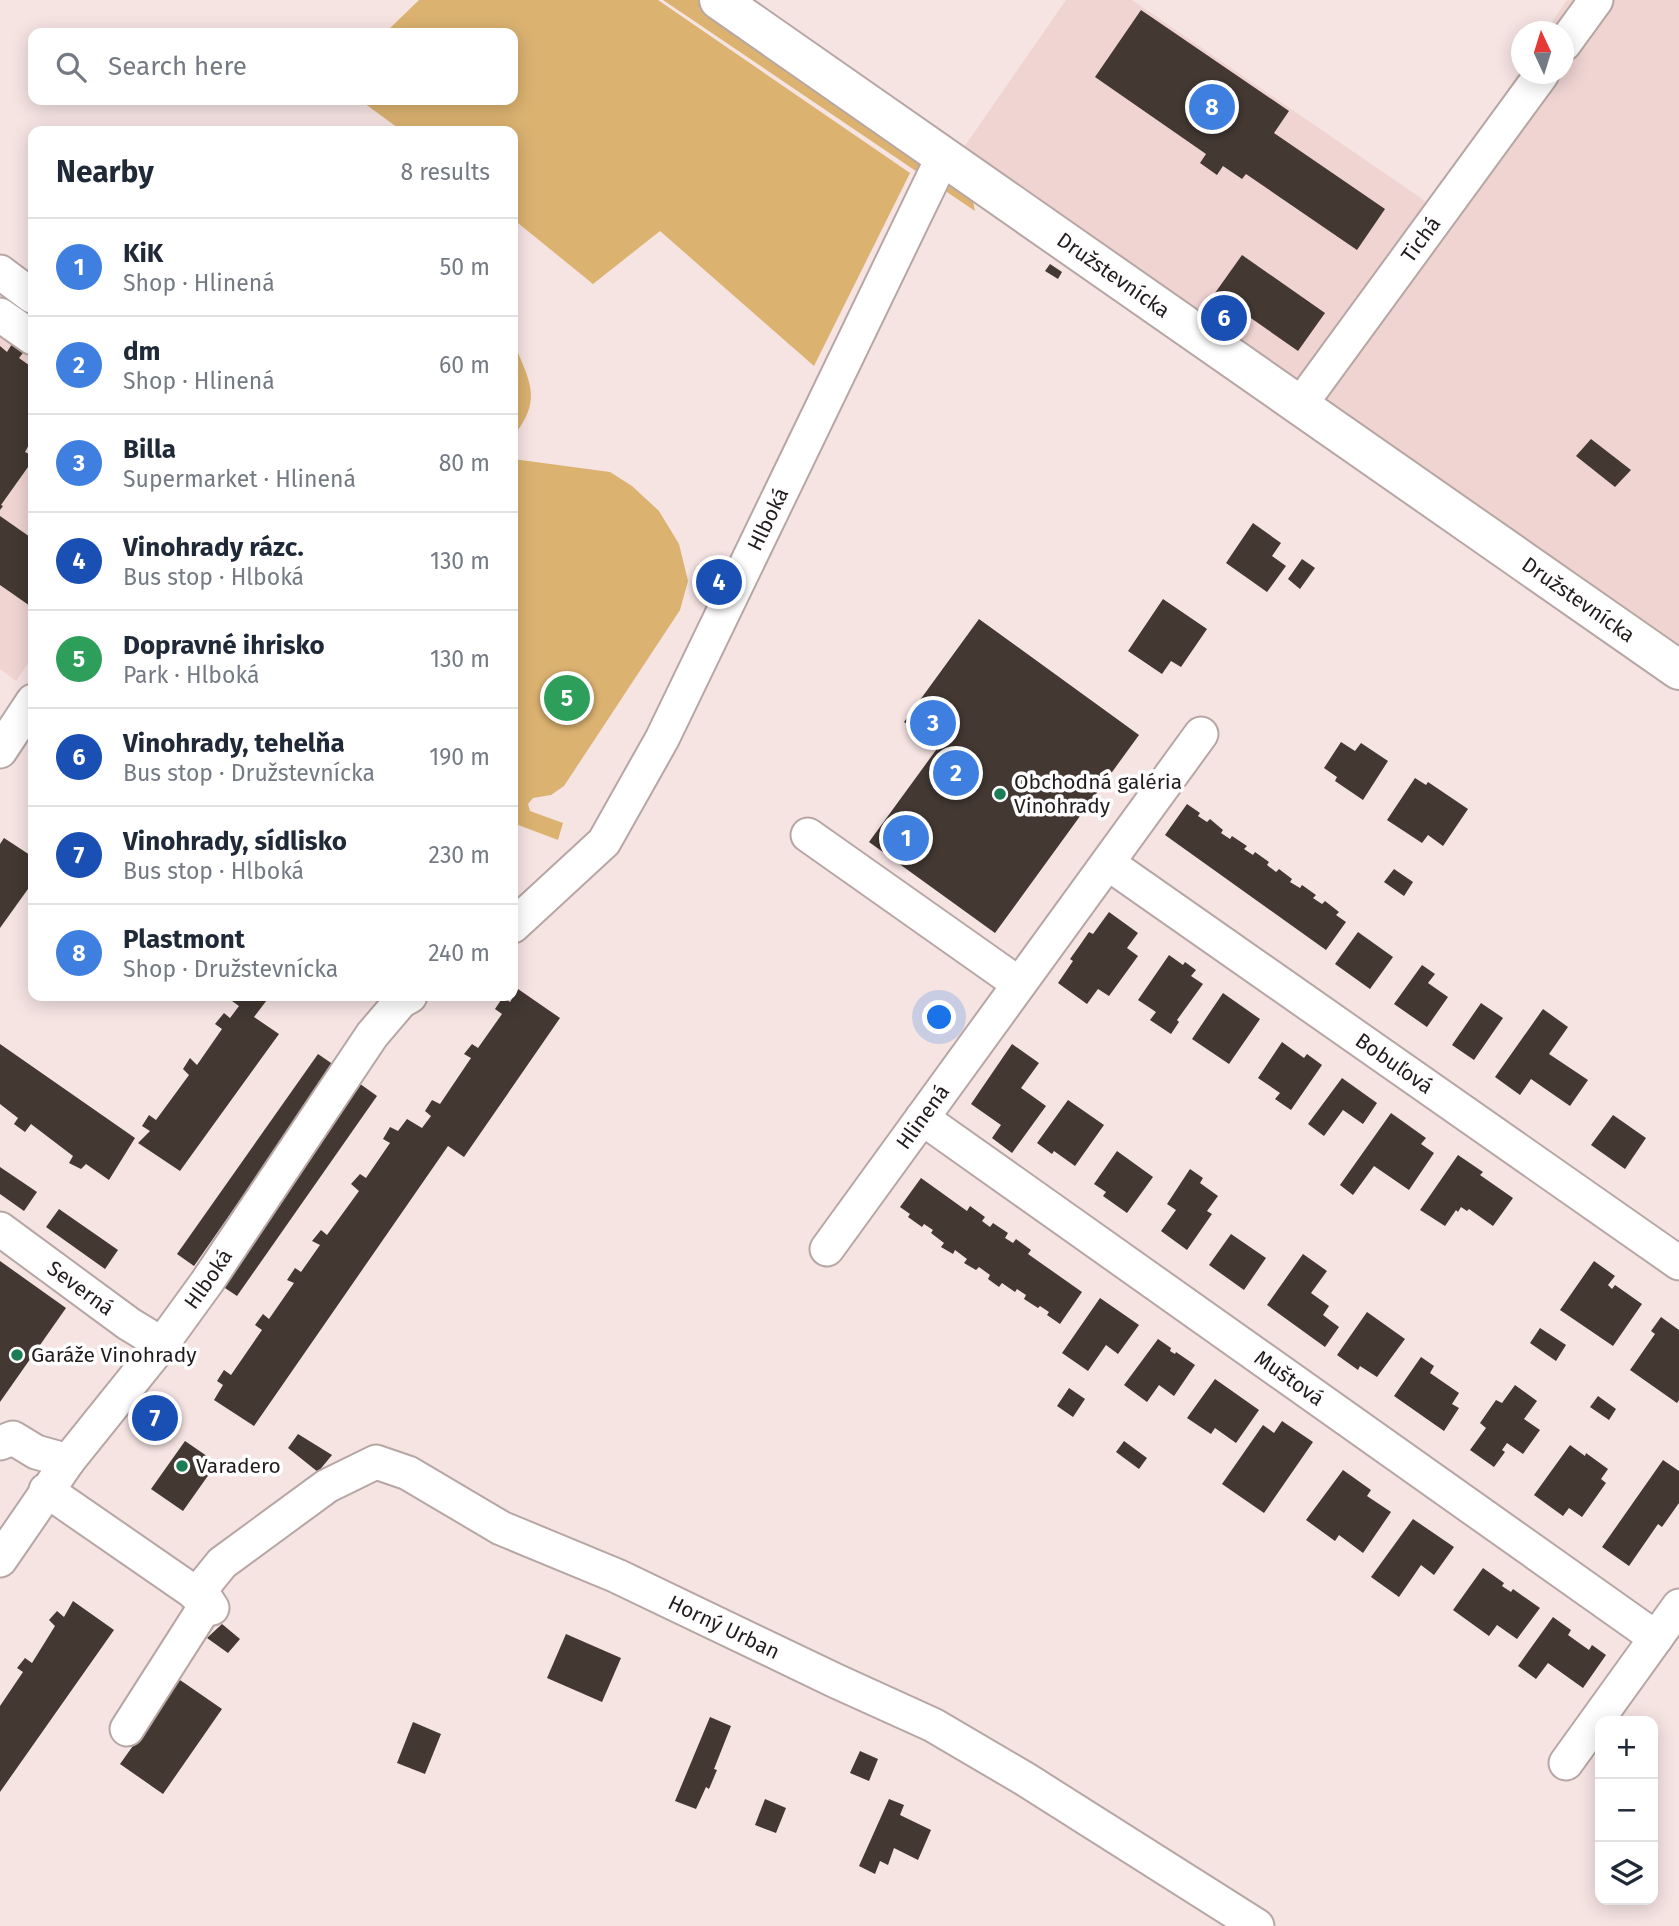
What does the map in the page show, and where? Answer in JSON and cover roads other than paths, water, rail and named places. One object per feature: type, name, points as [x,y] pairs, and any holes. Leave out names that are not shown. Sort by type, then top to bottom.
[{"type":"main road","name":"Družstevnícka","points":[[719,0],[1679,670]]},
{"type":"street","points":[[1574,29],[1596,0]]},
{"type":"street","name":"Tichá","points":[[1300,405],[1535,84]]},
{"type":"street","name":"Hlboká","points":[[518,921],[604,842],[649,761],[790,477],[943,157]]},
{"type":"street","points":[[0,271],[28,293]]},
{"type":"street","points":[[0,315],[28,335]]},
{"type":"street","points":[[11,736],[28,709]]},
{"type":"street","name":"Hlinená","points":[[827,1249],[1109,864],[1200,734]]},
{"type":"street","points":[[808,835],[1019,984]]},
{"type":"street","name":"Bobuľová","points":[[1109,864],[1679,1263]]},
{"type":"street","name":"Hlboká","points":[[1,1556],[46,1490],[162,1344],[207,1282],[372,1035],[399,1001]]},
{"type":"street","name":"Muštová","points":[[922,1118],[1656,1638]]},
{"type":"street","name":"Severná","points":[[0,1229],[129,1324],[162,1344]]},
{"type":"street","points":[[0,1443],[13,1438],[36,1452],[68,1461]]},
{"type":"street","name":"Horný Urban","points":[[206,1602],[222,1563],[327,1486],[376,1462],[408,1473],[501,1528],[617,1576],[933,1725],[1025,1779],[1256,1926]]},
{"type":"street","points":[[46,1490],[206,1602],[127,1729]]},
{"type":"street","points":[[1566,1763],[1679,1606]]},
{"type":"place","name":"Plastmont","points":[[1212,107]]},
{"type":"place","name":"Vinohrady, tehelňa","points":[[1224,318]]},
{"type":"place","name":"Vinohrady rázc.","points":[[719,582]]},
{"type":"place","name":"Dopravné ihrisko","points":[[567,698]]},
{"type":"place","name":"Billa","points":[[933,723]]},
{"type":"place","name":"dm","points":[[956,773]]},
{"type":"place","name":"Obchodná galéria Vinohrady","points":[[1000,794]]},
{"type":"place","name":"KiK","points":[[906,838]]},
{"type":"place","name":"Garáže Vinohrady","points":[[17,1355]]},
{"type":"place","name":"Vinohrady, sídlisko","points":[[155,1418]]},
{"type":"place","name":"Varadero","points":[[182,1466]]}]
